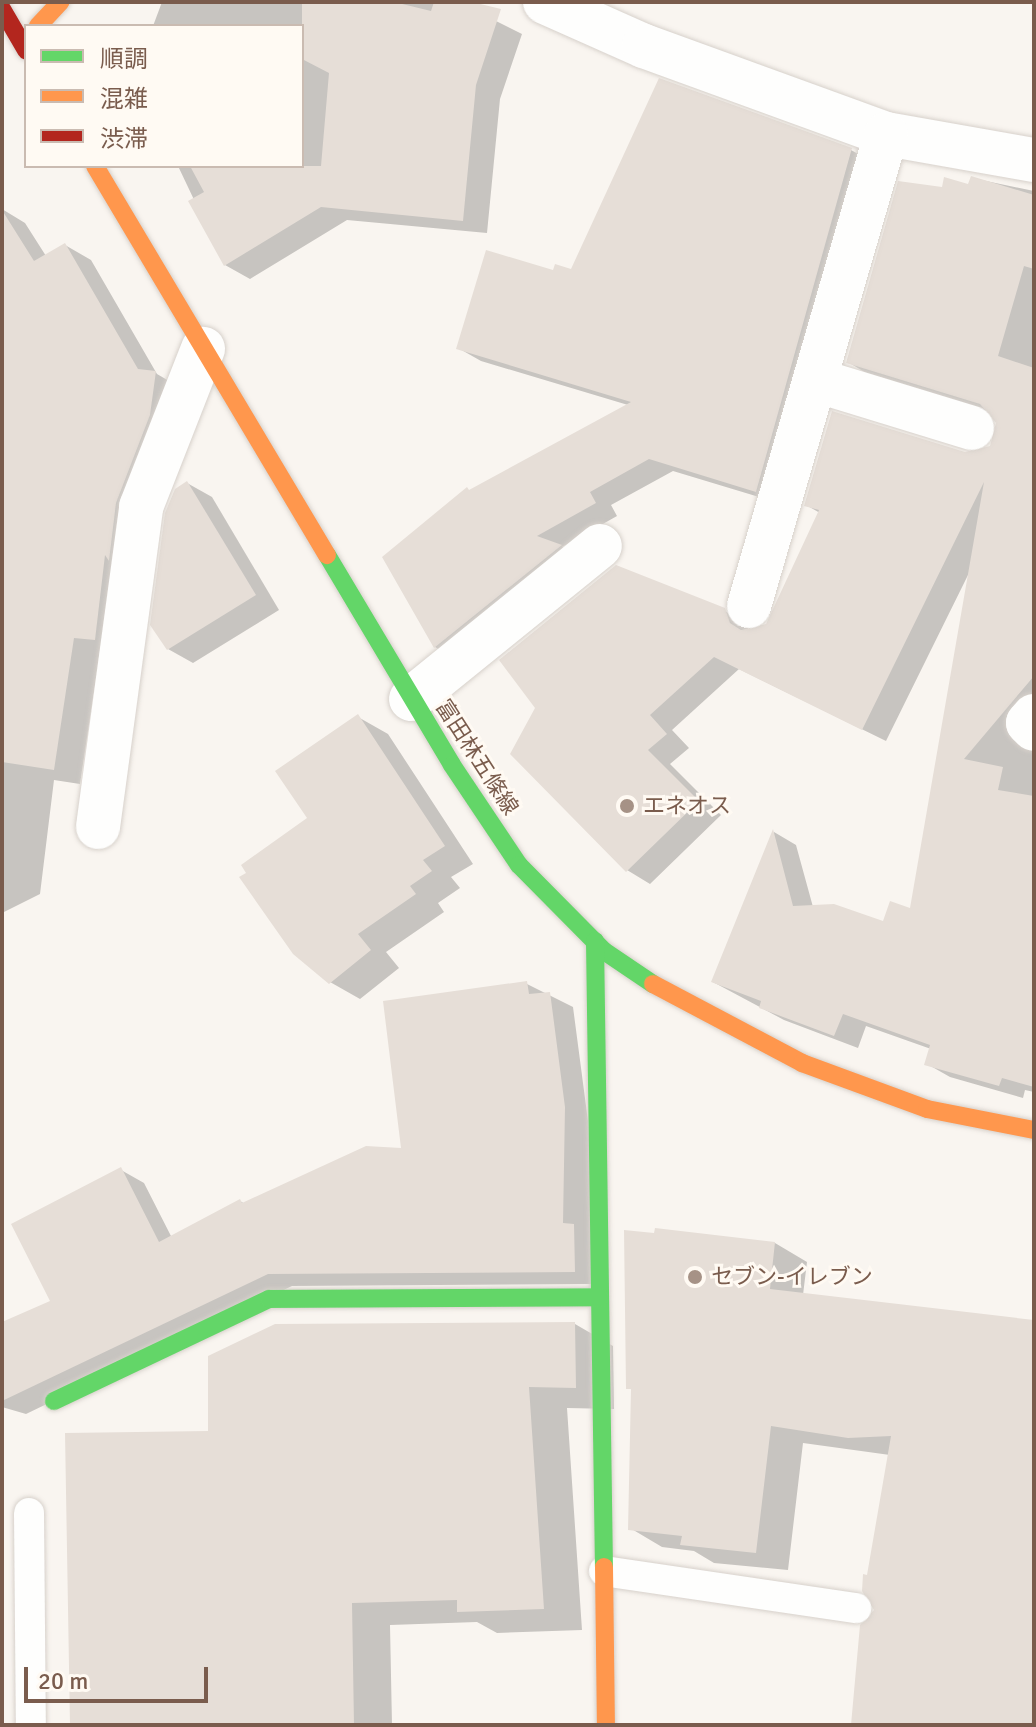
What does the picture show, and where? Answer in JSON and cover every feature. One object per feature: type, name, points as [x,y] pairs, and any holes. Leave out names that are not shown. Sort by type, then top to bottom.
[{"type":"main road","points":[[40,24],[60,2]]},
{"type":"main road","points":[[2,9],[24,42]]},
{"type":"main road","points":[[2,53],[24,44]]},
{"type":"main road","name":"富田林五條線","points":[[96,168],[411,699],[519,865],[595,941],[677,998],[802,1063],[927,1109],[1034,1130]]},
{"type":"main road","points":[[595,941],[606,1725]]},
{"type":"main road","points":[[54,1401],[269,1299],[600,1297]]},
{"type":"street","points":[[545,2],[644,46],[886,134],[1034,160]]},
{"type":"street","points":[[749,606],[886,134]]},
{"type":"street","points":[[98,827],[141,507],[203,349]]},
{"type":"street","points":[[815,380],[972,428]]},
{"type":"street","points":[[411,699],[600,546]]},
{"type":"street","points":[[1034,716],[1028,723],[1034,729]]},
{"type":"lane","points":[[29,1513],[31,1725]]},
{"type":"lane","points":[[604,1571],[856,1608]]},
{"type":"building","points":[[302,2],[394,2],[431,11],[434,2],[472,2],[501,9],[476,85],[463,221],[321,207],[224,266],[188,201],[204,192],[191,168],[321,166],[329,73],[304,60]]},
{"type":"building","points":[[659,78],[852,148],[756,492],[649,459],[590,492],[596,503],[537,536],[562,545],[434,648],[382,557],[467,487],[469,490],[631,402],[456,349],[486,250],[553,270],[555,264],[571,269]]},
{"type":"building","points":[[971,176],[1034,195],[1034,269],[1024,266],[998,356],[1034,368],[1034,676],[964,759],[1003,767],[998,790],[1034,796],[1034,1087],[1002,1078],[999,1086],[924,1065],[930,1045],[843,1014],[834,1036],[759,1008],[761,1001],[711,982],[773,829],[793,906],[834,904],[883,921],[890,901],[910,908],[984,482],[862,730],[714,657],[650,715],[667,734],[648,750],[699,801],[626,872],[510,754],[535,708],[499,660],[616,565],[725,608],[730,623],[741,630],[766,624],[819,510],[804,506],[832,411],[965,452],[990,446],[996,423],[980,404],[846,363],[898,181],[942,187],[944,177],[968,184]]},
{"type":"building","points":[[2,210],[34,261],[65,243],[138,369],[156,371],[150,415],[116,503],[109,561],[105,555],[95,640],[74,638],[54,770],[2,762]]},
{"type":"building","points":[[187,481],[256,595],[167,650],[150,625],[165,513],[175,489]]},
{"type":"building","points":[[358,714],[445,846],[423,860],[432,871],[410,886],[416,894],[358,934],[371,950],[329,984],[293,954],[239,877],[246,873],[241,865],[307,818],[275,771]]},
{"type":"building","points":[[527,981],[529,994],[550,992],[565,1107],[563,1223],[574,1224],[575,1272],[268,1274],[2,1401],[2,1322],[50,1301],[11,1224],[121,1167],[159,1242],[240,1199],[242,1203],[366,1146],[401,1148],[383,1001]]},
{"type":"building","points":[[655,1228],[775,1242],[770,1289],[1034,1320],[1034,1725],[851,1725],[860,1625],[874,1610],[862,1591],[863,1574],[867,1575],[891,1436],[848,1438],[771,1426],[756,1553],[680,1545],[682,1536],[628,1530],[631,1389],[626,1389],[624,1230],[654,1233]]},
{"type":"building","points":[[575,1322],[576,1388],[529,1387],[544,1609],[457,1612],[457,1600],[352,1603],[354,1725],[70,1725],[65,1433],[208,1431],[208,1356],[275,1324]]},
{"type":"traffic: fast","points":[[327,555],[452,765],[519,865],[604,951],[653,984]]},
{"type":"traffic: fast","points":[[595,941],[604,1567]]},
{"type":"traffic: fast","points":[[54,1401],[269,1299],[600,1297]]},
{"type":"traffic: slow","points":[[40,24],[60,2]]},
{"type":"traffic: slow","points":[[96,168],[327,555]]},
{"type":"traffic: slow","points":[[653,984],[802,1063],[927,1109],[1034,1130]]},
{"type":"traffic: slow","points":[[604,1567],[606,1725]]},
{"type":"traffic: jam","points":[[2,9],[24,47]]},
{"type":"place","name":"エネオス","points":[[627,806]]},
{"type":"place","name":"セブン-イレブン","points":[[695,1277]]}]
